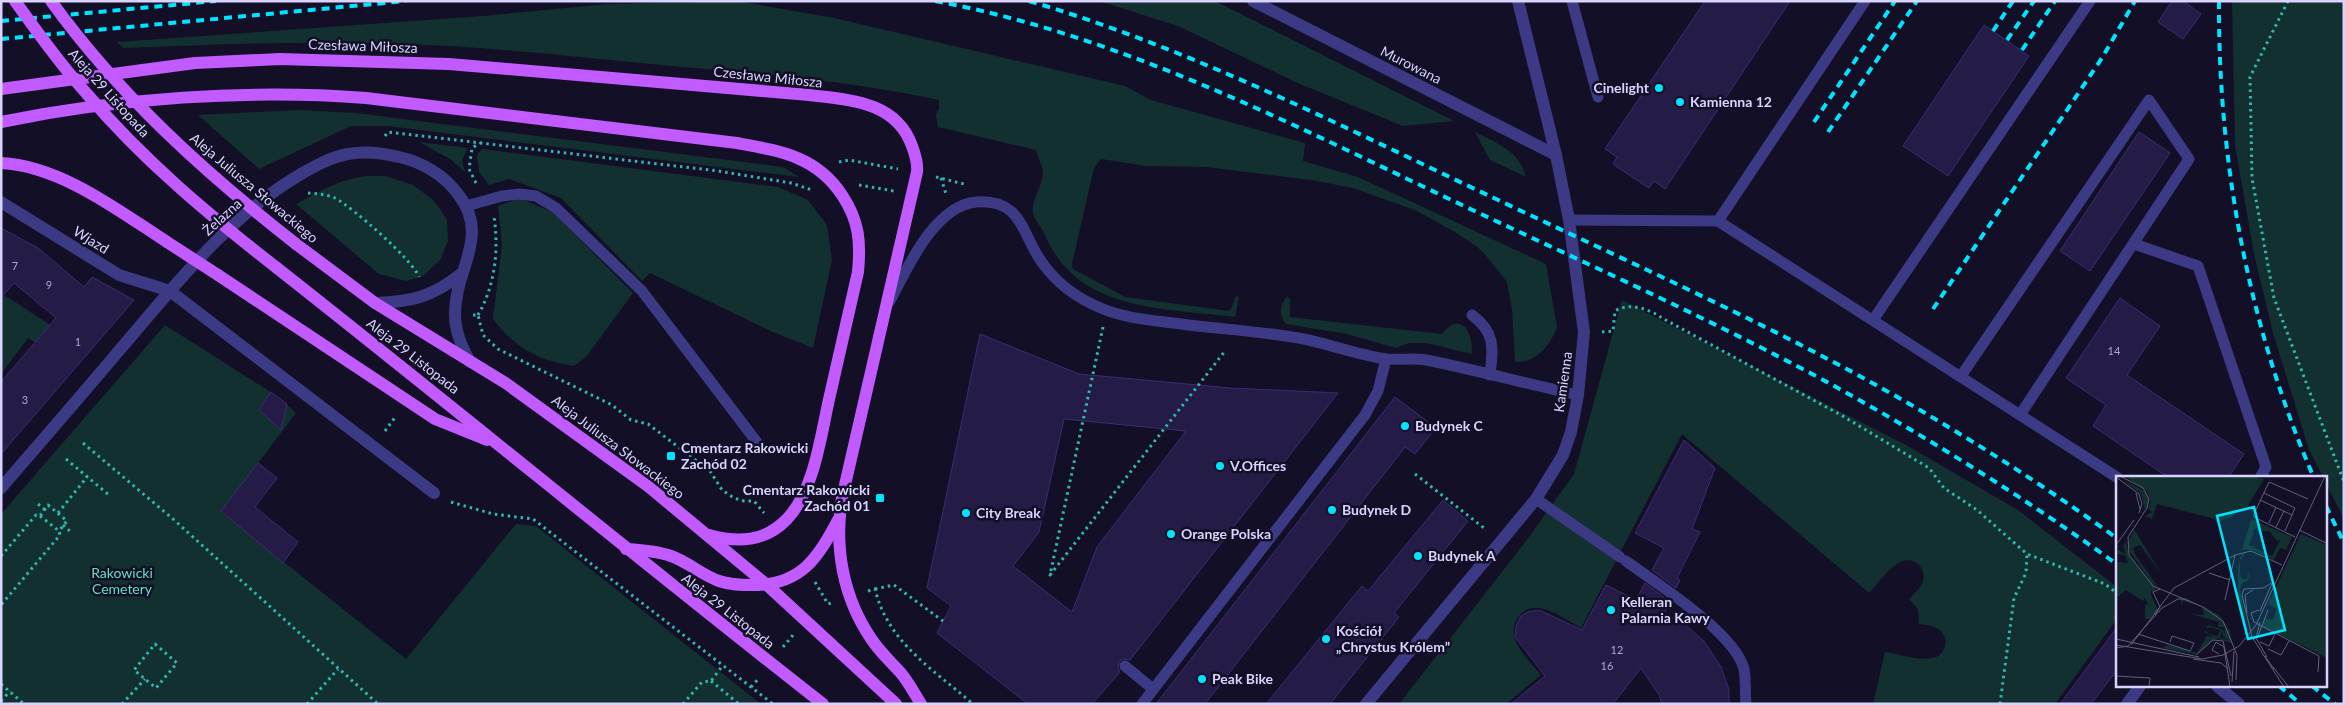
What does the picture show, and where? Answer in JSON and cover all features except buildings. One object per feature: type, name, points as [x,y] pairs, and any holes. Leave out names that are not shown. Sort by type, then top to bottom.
[{"type":"main road","name":"Aleja 29 Listopada","points":[[15,1],[86,94],[127,137],[194,200],[501,445],[626,549],[823,704]]},
{"type":"main road","name":"Aleja Juliusza Słowackiego","points":[[51,1],[114,80],[155,123],[227,189],[296,244],[375,302],[507,384],[587,440],[710,535]]},
{"type":"main road","name":"Czesława Miłosza","points":[[7,87],[195,64],[280,59],[449,64],[789,93],[856,102],[882,110],[895,119],[910,140],[915,152],[917,172],[839,518],[840,561],[853,605],[871,640],[900,672],[921,704]]},
{"type":"main road","points":[[1,122],[48,112],[170,100],[306,94],[366,98],[738,143],[788,154],[806,161],[826,175],[852,209],[858,227],[860,248],[858,272],[808,484],[801,501],[786,521],[760,537],[744,541],[729,540],[710,535]]},
{"type":"main road","points":[[1,163],[28,168],[75,184],[218,275],[435,419],[501,445]]},
{"type":"main road","points":[[626,549],[672,556],[717,581],[729,585],[767,585],[793,577],[810,564],[824,546],[839,518]]},
{"type":"main road","points":[[710,535],[896,704]]},
{"type":"street","name":"Murowana","points":[[1253,1],[1556,155]]},
{"type":"street","name":"Kamienna","points":[[1366,704],[1536,499],[1563,456],[1571,432],[1578,395],[1584,332],[1569,220],[1556,155],[1518,1]]},
{"type":"street","name":"Żelazna","points":[[1,488],[170,291],[217,240],[279,187],[321,163],[348,154],[387,154],[406,158],[428,168],[445,179],[466,206],[472,220],[473,237],[468,260],[457,292],[456,328],[460,344],[470,362]]},
{"type":"street","name":"Wjazd","points":[[1,202],[119,275],[170,291]]},
{"type":"street","points":[[375,302],[403,302],[427,296],[445,287],[462,274]]},
{"type":"street","points":[[170,291],[434,493]]},
{"type":"street","points":[[2127,704],[2139,688]]},
{"type":"street","points":[[2220,688],[2240,704]]},
{"type":"lane","points":[[1572,1],[1598,98]]},
{"type":"lane","points":[[1718,221],[1865,1]]},
{"type":"lane","points":[[1874,320],[2090,1]]},
{"type":"lane","points":[[1961,376],[2149,100],[2189,159],[2020,415]]},
{"type":"lane","points":[[466,206],[502,196],[518,194],[536,196],[556,208],[642,291],[759,445]]},
{"type":"lane","points":[[886,309],[916,252],[938,223],[960,207],[974,202],[994,203],[1014,213],[1025,227],[1040,260],[1053,276],[1070,292],[1104,310],[1150,320],[1304,339],[1386,359],[1424,360],[1578,395]]},
{"type":"lane","points":[[1569,220],[1718,221],[2116,477]]},
{"type":"lane","points":[[2134,244],[2198,266],[2266,467],[2261,476]]},
{"type":"lane","points":[[1472,314],[1488,331],[1493,344],[1490,375]]},
{"type":"lane","points":[[1142,704],[1365,416],[1378,391],[1386,359]]},
{"type":"lane","points":[[1536,499],[1623,559],[1701,617],[1734,649],[1744,669],[1746,704]]},
{"type":"lane","points":[[1125,666],[1153,689]]},
{"type":"path","points":[[2288,1],[2250,77],[2252,178],[2274,298],[2344,482]]},
{"type":"path","points":[[369,153],[388,132],[718,171],[791,183],[811,191],[844,159],[941,178]]},
{"type":"path","points":[[855,186],[863,184],[900,192]]},
{"type":"path","points":[[279,187],[324,195],[341,202],[409,262],[418,274],[420,283]]},
{"type":"path","points":[[1584,332],[1613,331],[1615,311],[1622,307],[1651,310],[1662,318],[1842,415],[1929,468],[1944,488],[1977,510],[2027,554],[2105,584],[2116,592]]},
{"type":"path","points":[[468,314],[478,315],[483,335],[498,349],[612,405],[631,420],[648,424],[710,471],[722,490],[744,502],[754,500],[761,510]]},
{"type":"path","points":[[1103,326],[1050,575],[1225,351]]},
{"type":"path","points":[[385,430],[395,416]]},
{"type":"path","points":[[83,443],[159,507],[378,704]]},
{"type":"path","points":[[66,459],[109,495]]},
{"type":"path","points":[[1415,474],[1484,528]]},
{"type":"path","points":[[58,513],[87,477]]},
{"type":"path","points":[[434,493],[465,507],[494,514],[533,518],[773,704]]},
{"type":"path","points":[[38,504],[45,510]]},
{"type":"path","points":[[1,605],[60,535],[59,530],[67,521],[48,506],[40,516]]},
{"type":"path","points":[[1,556],[36,515],[59,530]]},
{"type":"path","points":[[63,525],[71,532]]},
{"type":"path","points":[[2000,704],[2014,598],[2026,573],[2027,554]]},
{"type":"path","points":[[815,583],[828,604],[837,601]]},
{"type":"path","points":[[864,592],[894,586],[943,621]]},
{"type":"path","points":[[876,589],[879,605],[900,641],[973,704]]},
{"type":"path","points":[[780,652],[796,631]]},
{"type":"path","points":[[155,644],[177,663],[156,688],[145,679],[134,670],[155,644]]},
{"type":"path","points":[[711,681],[723,665]]},
{"type":"path","points":[[310,703],[338,669]]},
{"type":"path","points":[[122,704],[145,679]]},
{"type":"path","points":[[683,704],[702,682],[711,681],[739,704]]},
{"type":"path","points":[[751,687],[756,681]]},
{"type":"path","points":[[1,684],[24,704]]},
{"type":"path","points":[[1,701],[10,691]]},
{"type":"green space","points":[[737,1],[834,18],[1125,86],[1151,100],[1305,143],[1303,161],[1358,177],[1546,264],[1557,327],[1546,347],[1535,357],[1522,362],[1515,362],[1512,310],[1507,282],[1476,246],[1417,211],[1353,188],[1311,180],[1207,167],[1146,166],[1101,159],[1094,168],[1072,264],[1073,269],[1125,297],[1230,311],[1236,296],[1239,297],[1235,317],[1151,307],[1124,301],[1100,292],[1077,278],[1058,259],[1033,213],[1043,172],[1036,150],[938,127],[936,114],[939,109],[939,100],[904,93],[800,78],[464,47],[364,43],[296,43],[123,48],[117,42],[483,16],[608,4]]},
{"type":"green space","points":[[1099,1],[1215,1],[1454,121],[1403,126],[1300,84],[1178,26]]},
{"type":"green space","points":[[2232,1],[2344,1],[2344,519],[2328,488],[2328,476],[2322,476],[2309,450],[2273,333],[2254,254],[2235,145]]},
{"type":"green space","points":[[297,110],[356,113],[783,167],[799,177],[388,126],[351,126],[259,169],[198,115]]},
{"type":"green space","points":[[1475,132],[1499,144],[1513,154],[1523,168],[1526,177],[1490,160]]},
{"type":"green space","points":[[419,142],[468,148],[462,160],[465,172],[450,159]]},
{"type":"green space","points":[[483,149],[778,187],[808,200],[827,225],[832,260],[813,348],[773,332],[650,273],[642,281],[561,198],[509,179],[489,185],[479,172],[477,154]]},
{"type":"green space","points":[[367,176],[385,176],[413,185],[432,199],[447,220],[448,241],[440,260],[423,276],[406,281],[379,274],[296,204],[339,183]]},
{"type":"green space","points":[[519,198],[554,213],[633,293],[586,357],[574,366],[550,361],[529,352],[510,338],[493,319],[502,245],[498,206]]},
{"type":"green space","points":[[1,293],[52,326],[39,345],[28,338],[1,374]]},
{"type":"green space","points":[[1287,296],[1290,300],[1290,317],[1442,334],[1449,327],[1460,324],[1468,332],[1472,354],[1426,343],[1409,343],[1396,348],[1347,334],[1286,324],[1281,310]]},
{"type":"green space","points":[[1622,300],[1906,445],[2018,510],[2116,586],[2116,620],[2055,704],[1873,704],[1885,652],[1927,659],[1937,657],[1945,646],[1946,641],[1942,632],[1931,626],[1919,624],[1918,609],[1909,599],[1922,584],[1924,577],[1922,568],[1912,561],[1907,560],[1898,563],[1869,593],[1682,434],[1581,628],[1555,613],[1539,608],[1528,609],[1519,616],[1515,624],[1515,640],[1524,655],[1541,675],[1506,704],[1399,704],[1526,541],[1574,474]]},
{"type":"green space","name":"Rakowicki Cemetery","points":[[165,325],[272,393],[260,408],[260,411],[287,405],[296,413],[221,512],[406,659],[516,524],[536,526],[761,704],[1,704],[1,514]]},
{"type":"railway","points":[[1,21],[216,1]]},
{"type":"railway","points":[[1,39],[406,1]]},
{"type":"railway","points":[[935,1],[1005,17],[1073,36],[1206,86],[1646,291],[1782,358],[1902,424],[2011,492],[2116,564]]},
{"type":"railway","points":[[1029,1],[1090,20],[1149,42],[1266,91],[1757,323],[1843,367],[1949,427],[2018,470],[2116,538]]},
{"type":"railway","points":[[1814,122],[1895,1]]},
{"type":"railway","points":[[1828,132],[1917,1]]},
{"type":"railway","points":[[1993,31],[2013,1]]},
{"type":"railway","points":[[2007,40],[2034,1]]},
{"type":"railway","points":[[2022,50],[2055,1]]},
{"type":"railway","points":[[1933,309],[2102,58],[2135,1]]},
{"type":"railway","points":[[2219,1],[2224,123],[2231,184],[2242,244],[2255,304],[2272,363],[2291,421],[2313,476]]},
{"type":"railway","points":[[2328,510],[2344,543]]},
{"type":"railway","points":[[2281,688],[2301,704]]},
{"type":"railway","points":[[2315,688],[2335,704]]},
{"type":"place","name":"Cinelight","points":[[1659,88]]},
{"type":"place","name":"Kamienna 12","points":[[1680,102]]},
{"type":"place","name":"Budynek C","points":[[1405,426]]},
{"type":"place","name":"Cmentarz Rakowicki Zachód 02","points":[[671,456]]},
{"type":"place","name":"V.Offices","points":[[1220,466]]},
{"type":"place","name":"Cmentarz Rakowicki Zachód 01","points":[[880,498]]},
{"type":"place","name":"Budynek D","points":[[1332,510]]},
{"type":"place","name":"City Break","points":[[966,513]]},
{"type":"place","name":"Orange Polska","points":[[1171,534]]},
{"type":"place","name":"Budynek A","points":[[1418,556]]},
{"type":"place","name":"Kelleran Palarnia Kawy","points":[[1611,610]]},
{"type":"place","name":"Kościół „Chrystus Królem”","points":[[1326,639]]},
{"type":"place","name":"Peak Bike","points":[[1202,679]]}]
